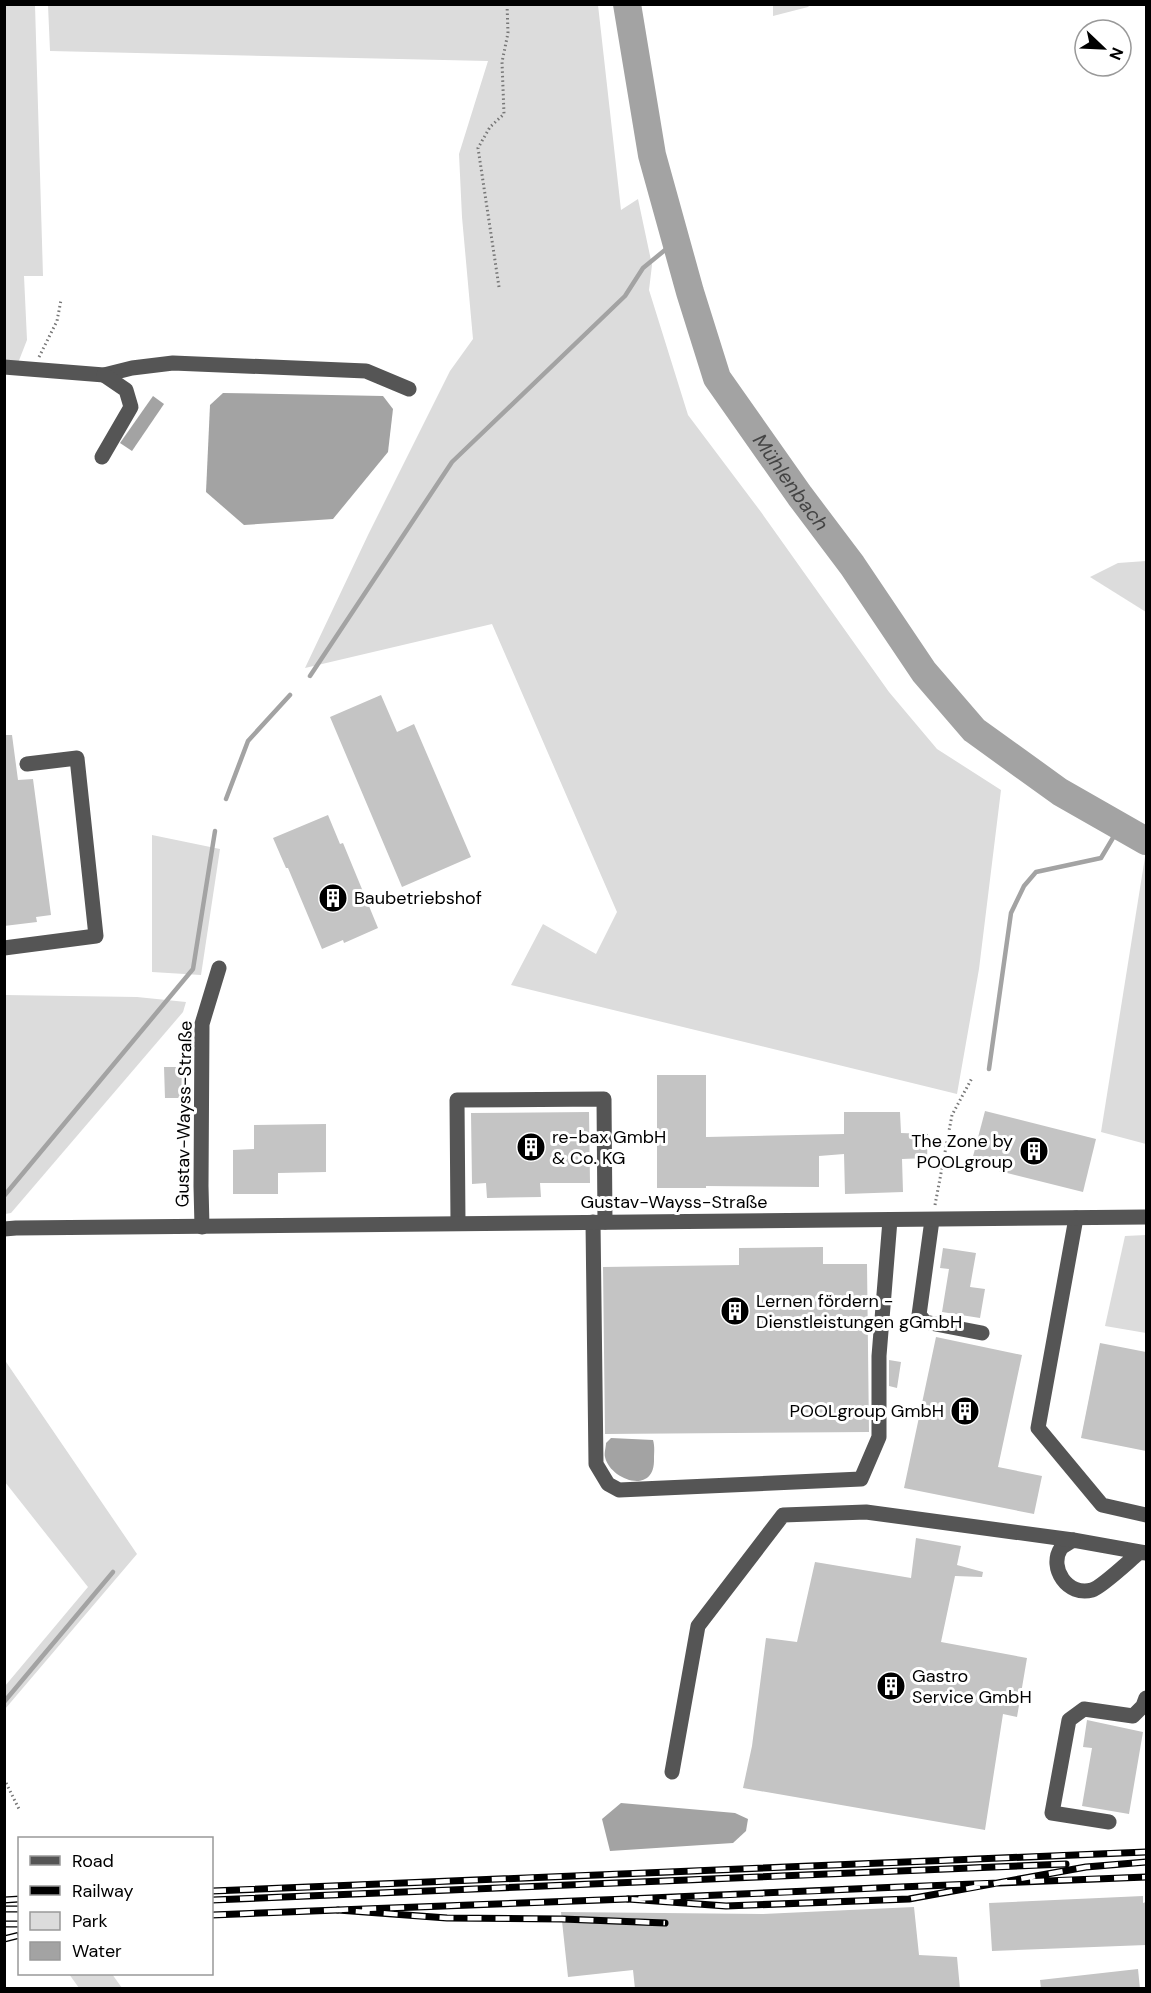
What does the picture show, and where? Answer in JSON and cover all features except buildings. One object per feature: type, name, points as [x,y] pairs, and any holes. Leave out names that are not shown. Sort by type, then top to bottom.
[{"type":"street","points":[[4,367],[104,375],[132,368],[173,363],[366,371],[409,389]]},
{"type":"street","points":[[102,458],[130,407],[126,390],[104,375]]},
{"type":"street","points":[[4,948],[96,936],[76,758],[27,764]]},
{"type":"street","name":"Gustav-Wayss-Straße","points":[[202,1227],[202,1024],[219,968]]},
{"type":"street","points":[[458,1223],[457,1100],[604,1099],[599,1222],[596,1464],[608,1484],[619,1490],[861,1479],[879,1437],[879,1356],[890,1220]]},
{"type":"street","name":"Gustav-Wayss-Straße","points":[[4,1230],[16,1228],[1146,1217]]},
{"type":"street","points":[[1076,1218],[1038,1428],[1102,1504],[1146,1515]]},
{"type":"street","points":[[932,1220],[919,1316],[925,1322],[982,1333]]},
{"type":"street","points":[[672,1772],[698,1626],[783,1515],[866,1512],[1073,1540],[1143,1553]]},
{"type":"street","points":[[1073,1540],[1062,1547],[1057,1570],[1066,1585],[1081,1590],[1093,1590],[1143,1553]]},
{"type":"street","points":[[1109,1822],[1052,1813],[1069,1720],[1084,1709],[1133,1716],[1143,1706],[1146,1699]]},
{"type":"path","points":[[499,287],[478,148],[490,127],[504,114],[502,62],[508,33],[507,4]]},
{"type":"path","points":[[33,369],[57,321],[61,300]]},
{"type":"path","points":[[932,1220],[952,1115],[972,1078]]},
{"type":"path","points":[[4,1779],[20,1811]]},
{"type":"green space","points":[[773,4],[810,5],[773,16]]},
{"type":"green space","points":[[4,5],[35,5],[43,276],[24,276],[27,340],[18,363],[4,362]]},
{"type":"green space","points":[[48,5],[598,5],[621,210],[638,199],[652,265],[649,290],[688,415],[761,512],[889,692],[937,749],[1001,790],[979,969],[957,1094],[511,985],[543,924],[596,954],[617,912],[492,624],[305,668],[450,371],[473,339],[459,154],[488,61],[50,51]]},
{"type":"green space","points":[[1146,561],[1146,612],[1090,577],[1118,563]]},
{"type":"green space","points":[[152,835],[220,849],[201,975],[152,972]]},
{"type":"green space","points":[[1146,857],[1146,1144],[1101,1132]]},
{"type":"green space","points":[[5,995],[137,997],[186,1002],[183,1012],[11,1213],[5,1214]]},
{"type":"green space","points":[[1146,1235],[1146,1333],[1105,1326],[1125,1236]]},
{"type":"green space","points":[[4,1359],[137,1554],[5,1709],[5,1686],[88,1587],[5,1482]]},
{"type":"green space","points":[[70,1975],[113,1975],[122,1988],[79,1988]]},
{"type":"water","points":[[223,393],[383,396],[393,409],[388,452],[333,519],[244,525],[206,492],[210,405]]},
{"type":"water","points":[[153,396],[164,404],[132,451],[120,443]]},
{"type":"water","points":[[611,1438],[653,1440],[654,1459],[652,1470],[647,1478],[640,1481],[632,1480],[615,1472],[605,1455],[606,1443]]},
{"type":"water","points":[[621,1803],[735,1813],[748,1819],[746,1831],[733,1843],[610,1851],[602,1819]]},
{"type":"waterway","name":"Mühlenbach","points":[[627,4],[652,155],[690,292],[717,378],[852,565],[924,672],[974,730],[1060,792],[1146,841]]},
{"type":"waterway","points":[[310,676],[452,462],[625,296],[643,268],[676,241]]},
{"type":"waterway","points":[[226,799],[248,741],[290,695]]},
{"type":"waterway","points":[[989,1069],[1011,913],[1024,886],[1036,872],[1101,858],[1120,826]]},
{"type":"waterway","points":[[4,1196],[193,969],[215,831]]},
{"type":"waterway","points":[[4,1702],[113,1572]]},
{"type":"railway","points":[[213,1891],[1146,1852]]},
{"type":"railway","points":[[1146,1862],[1086,1867],[909,1899],[726,1906],[628,1899],[952,1885],[1016,1882],[1146,1877]]},
{"type":"railway","points":[[213,1900],[1066,1864]]},
{"type":"railway","points":[[4,1900],[18,1899]]},
{"type":"railway","points":[[628,1899],[338,1910],[447,1918],[665,1923]]},
{"type":"railway","points":[[4,1909],[18,1909]]},
{"type":"railway","points":[[213,1915],[338,1910]]},
{"type":"railway","points":[[4,1924],[18,1924]]},
{"type":"railway","points":[[4,1939],[18,1936]]},
{"type":"place","name":"Baubetriebshof","points":[[333,898]]},
{"type":"place","name":"re-bax GmbH & Co. KG","points":[[531,1147]]},
{"type":"place","name":"The Zone by POOLgroup","points":[[1034,1151]]},
{"type":"place","name":"Lernen fördern - Dienstleistungen gGmbH","points":[[735,1311]]},
{"type":"place","name":"POOLgroup GmbH","points":[[965,1411]]},
{"type":"place","name":"Gastro Service GmbH","points":[[891,1686]]}]
